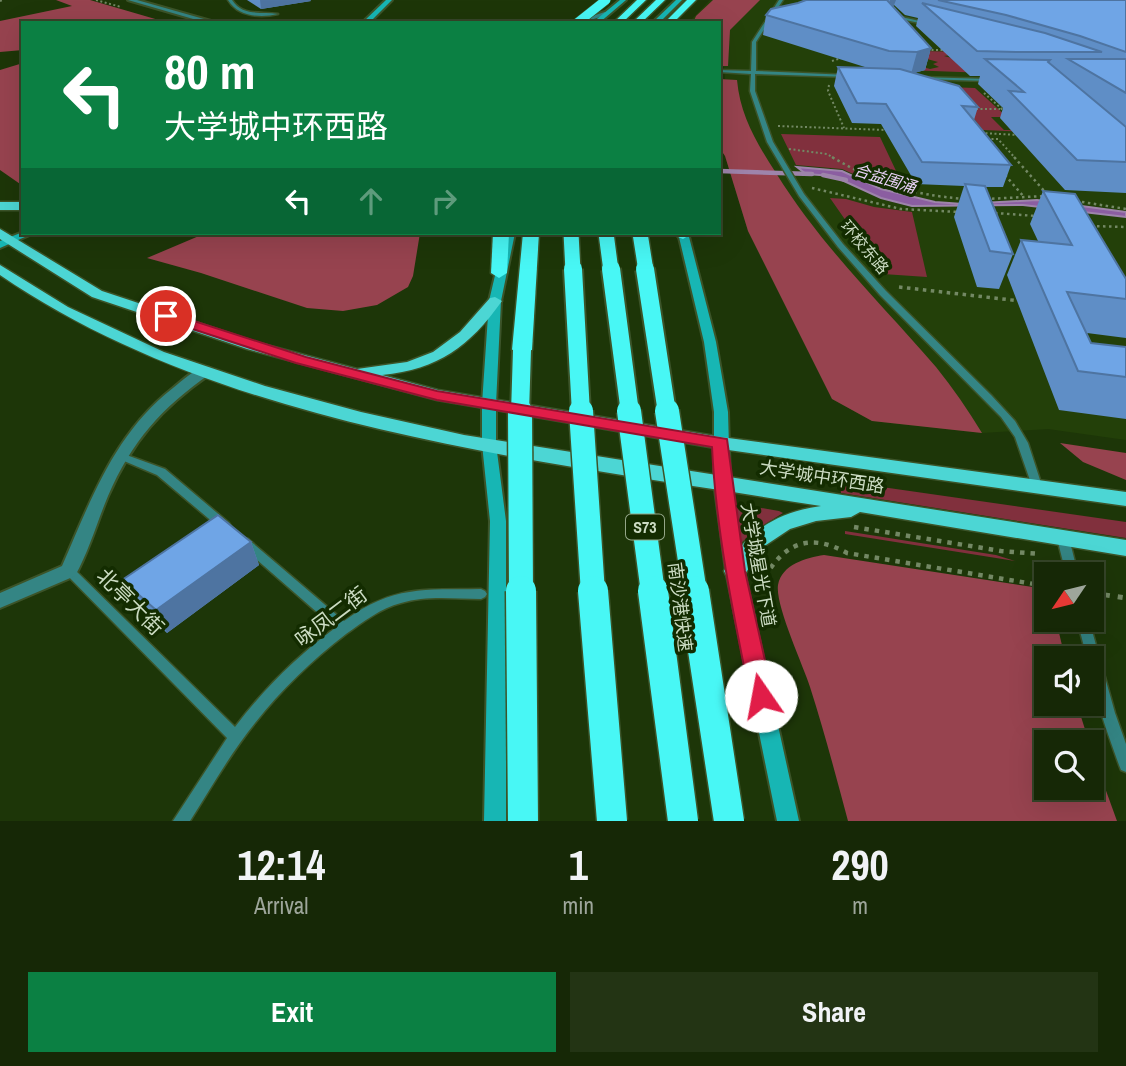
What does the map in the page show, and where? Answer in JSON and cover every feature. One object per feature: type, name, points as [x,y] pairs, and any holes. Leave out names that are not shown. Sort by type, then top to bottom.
[{"type":"highway","points":[[578,21],[606,0]]},
{"type":"highway","points":[[619,21],[642,0]]},
{"type":"highway","points":[[638,21],[661,0]]},
{"type":"highway","points":[[670,21],[692,0]]},
{"type":"highway","points":[[499,273],[501,235]]},
{"type":"highway","points":[[523,821],[520,429],[524,308],[531,235]]},
{"type":"highway","points":[[571,235],[585,494],[612,821]]},
{"type":"highway","name":"南沙港快速","points":[[607,235],[682,821]]},
{"type":"highway","points":[[639,235],[729,821]]},
{"type":"main road","points":[[367,21],[389,0]]},
{"type":"main road","points":[[378,21],[397,0]]},
{"type":"main road","points":[[597,21],[623,0]]},
{"type":"main road","points":[[658,21],[679,0]]},
{"type":"main road","points":[[0,206],[21,206]]},
{"type":"main road","points":[[2,238],[21,226]]},
{"type":"main road","points":[[2,238],[21,234]]},
{"type":"main road","points":[[495,821],[498,521],[489,444],[489,404],[495,301],[509,235]]},
{"type":"main road","name":"大学城星光下道","points":[[683,235],[709,342],[721,412],[723,482],[735,571],[788,821]]},
{"type":"main road","name":"大学城中环西路","points":[[2,238],[97,294],[253,346],[437,395],[721,443],[1126,499]]},
{"type":"main road","name":"大学城中环西路","points":[[0,269],[62,309],[143,348],[205,371],[360,417],[489,444],[1126,548]]},
{"type":"main road","points":[[349,373],[411,367],[442,356],[471,331],[495,301]]},
{"type":"main road","points":[[735,571],[749,546],[784,523],[818,512],[887,509]]},
{"type":"street","points":[[128,1],[192,21]]},
{"type":"street","points":[[128,1],[207,21]]},
{"type":"street","points":[[582,21],[605,14]]},
{"type":"street","points":[[492,235],[499,273]]},
{"type":"street","name":"北亭大街","points":[[69,571],[121,456],[140,427],[153,413],[205,371]]},
{"type":"street","points":[[0,601],[69,571]]},
{"type":"lane","points":[[230,0],[233,8],[239,11],[276,14]]},
{"type":"lane","name":"环校东路","points":[[781,0],[769,13],[756,35],[750,72],[754,99],[772,148],[796,185],[875,285],[1017,431],[1037,485]]},
{"type":"lane","points":[[884,14],[933,25]]},
{"type":"lane","points":[[721,72],[858,76]]},
{"type":"lane","points":[[911,78],[994,80]]},
{"type":"lane","points":[[121,456],[144,463],[171,479],[344,629]]},
{"type":"lane","points":[[1063,538],[1069,562]]},
{"type":"lane","name":"北亭大街","points":[[69,571],[236,737]]},
{"type":"lane","name":"咏凤二街","points":[[236,737],[269,694],[344,629],[380,605],[398,598],[481,594]]},
{"type":"lane","points":[[1086,632],[1108,713],[1126,765]]},
{"type":"lane","points":[[181,821],[236,737]]},
{"type":"path","points":[[924,49],[951,50]]},
{"type":"path","points":[[831,61],[841,58]]},
{"type":"path","points":[[827,80],[828,91],[844,128]]},
{"type":"path","points":[[822,91],[828,91]]},
{"type":"path","points":[[981,91],[1010,117]]},
{"type":"path","points":[[827,102],[832,102]]},
{"type":"path","points":[[965,108],[1002,110]]},
{"type":"path","points":[[832,114],[838,114]]},
{"type":"path","points":[[764,125],[886,130]]},
{"type":"path","points":[[977,199],[1049,197],[998,139],[987,139],[981,131]]},
{"type":"path","points":[[970,133],[981,131],[1030,135]]},
{"type":"path","points":[[772,148],[818,152],[842,161],[867,177],[902,190],[965,199]]},
{"type":"path","points":[[999,168],[1024,197]]},
{"type":"path","points":[[796,185],[901,209],[963,212]]},
{"type":"path","points":[[1074,201],[1126,209]]},
{"type":"path","points":[[994,213],[1048,218]]},
{"type":"path","points":[[1080,226],[1126,227]]},
{"type":"path","points":[[875,285],[1024,301]]},
{"type":"path","points":[[765,576],[770,566],[786,550],[816,541],[831,542],[847,553],[1034,584]]},
{"type":"path","points":[[1104,595],[1126,598]]},
{"type":"shaded area","points":[[56,0],[90,0],[162,21],[21,21],[21,50],[0,52],[0,21],[72,6]]},
{"type":"shaded area","points":[[710,0],[1086,0],[1126,9],[1126,440],[1048,429],[982,433],[872,421],[832,399],[748,231],[721,150],[721,79],[725,79],[724,67],[721,66],[721,21],[690,21]]},
{"type":"shaded area","points":[[713,0],[760,0],[730,30],[728,66],[721,66],[721,21],[694,21]]},
{"type":"shaded area","points":[[920,51],[972,52],[944,56],[1015,74],[905,70],[909,63],[930,69],[939,67],[933,64],[938,62],[927,59]]},
{"type":"shaded area","points":[[21,64],[21,185],[0,170],[0,70]]},
{"type":"shaded area","points":[[721,79],[737,80],[750,129],[794,200],[832,250],[936,367],[982,433],[872,421],[832,399],[748,231],[721,150]]},
{"type":"shaded area","points":[[948,87],[975,88],[1007,117],[991,117],[1004,130],[1062,131],[1126,92],[1083,134],[983,130]]},
{"type":"shaded area","points":[[781,134],[880,137],[907,194],[880,186],[842,169],[796,165]]},
{"type":"shaded area","points":[[797,167],[842,171],[881,189],[935,202],[963,204],[1037,200],[1126,212],[1126,217],[1023,205],[912,206],[881,198],[833,176],[806,174]]},
{"type":"shaded area","points":[[830,198],[912,212],[927,277],[883,274]]},
{"type":"shaded area","points":[[201,235],[420,235],[413,276],[408,287],[377,305],[343,311],[307,308],[147,258]]},
{"type":"shaded area","points":[[1060,443],[1126,453],[1126,480],[1083,462]]},
{"type":"shaded area","points":[[840,481],[1126,522],[1126,538],[841,493]]},
{"type":"shaded area","points":[[726,502],[783,513],[754,531],[737,547]]},
{"type":"shaded area","points":[[845,531],[996,555],[1015,561],[845,534]]},
{"type":"shaded area","points":[[824,555],[1034,587],[1034,632],[1059,632],[1062,646],[1034,646],[1034,716],[1081,716],[1085,730],[1034,730],[1034,800],[1104,800],[1104,785],[1117,821],[848,821],[815,704],[778,594],[778,585],[784,572],[803,560]]},
{"type":"building","points":[[806,0],[887,0],[931,48],[917,52],[889,51],[766,15],[771,9]]},
{"type":"building","points":[[938,0],[1126,0],[1126,52],[1006,15]]},
{"type":"building","points":[[922,3],[1045,33],[1102,52],[977,51]]},
{"type":"building","points":[[985,59],[1050,60],[1048,62],[1126,127],[1126,162],[1077,160],[1009,91],[1024,92]]},
{"type":"building","points":[[1068,59],[1126,59],[1126,93]]},
{"type":"building","points":[[838,67],[900,69],[959,86],[978,107],[962,106],[1011,165],[922,162],[886,104],[857,103]]},
{"type":"building","points":[[965,184],[985,186],[1013,254],[990,251]]},
{"type":"building","points":[[1043,191],[1075,194],[1126,279],[1126,299],[1067,292],[1091,343],[1126,347],[1126,377],[1078,371],[1021,240],[1072,245]]},
{"type":"building","points":[[218,515],[251,542],[156,610],[122,580]]},
{"type":"waterway","name":"合益围涌","points":[[721,171],[812,174]]},
{"type":"waterway","name":"合益围涌","points":[[823,175],[846,180]]},
{"type":"route","points":[[166,316],[301,360],[437,395],[721,443],[723,482],[735,571],[761,696]]}]
